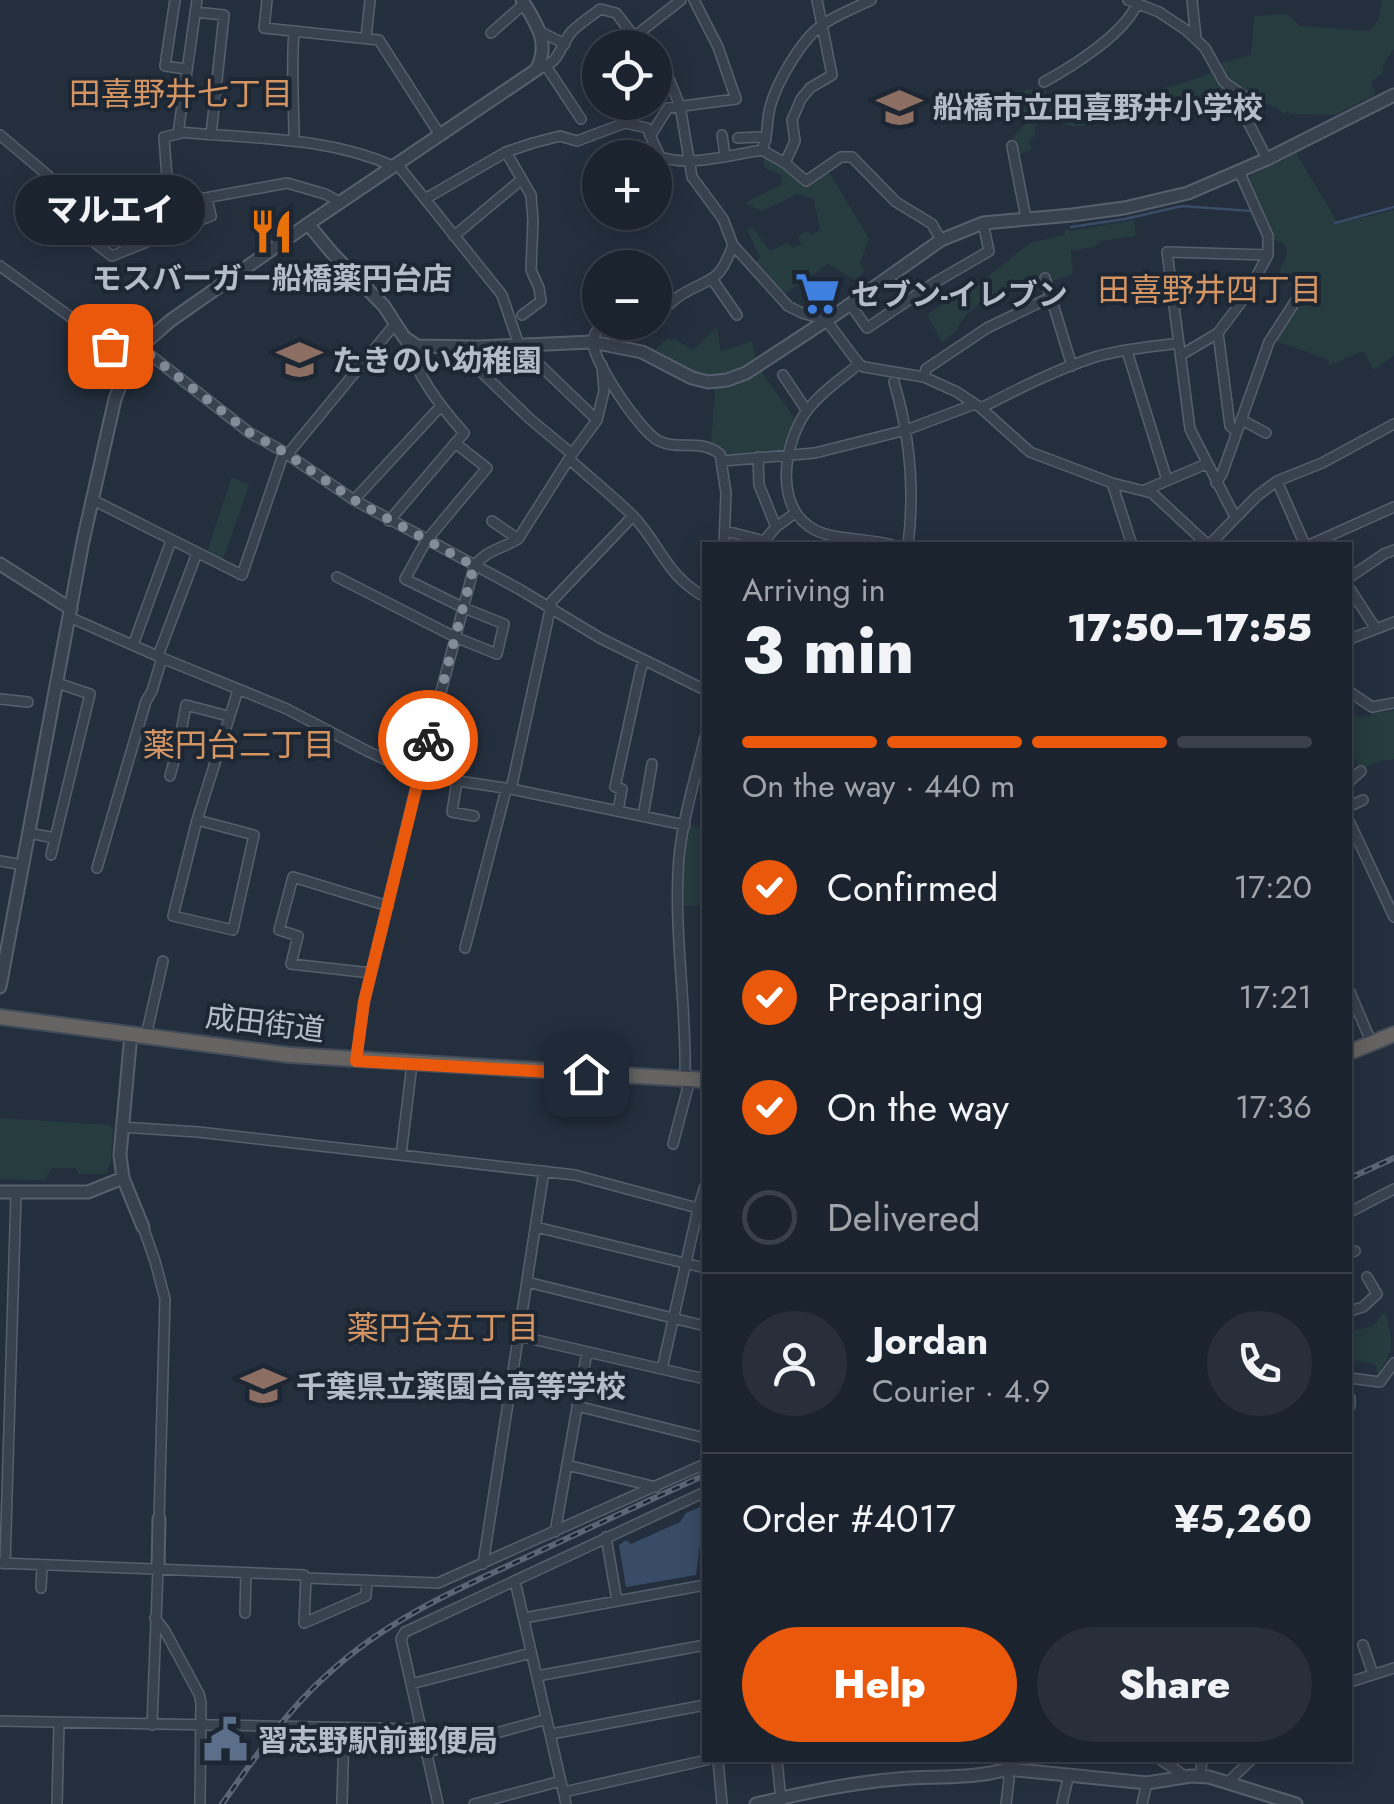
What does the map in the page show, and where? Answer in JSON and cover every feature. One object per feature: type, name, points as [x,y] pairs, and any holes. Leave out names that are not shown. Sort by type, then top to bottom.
[{"type":"highway","name":"成田街道","points":[[0,1018],[356,1061],[693,1079]]},
{"type":"highway","points":[[1352,1051],[1394,1034]]},
{"type":"street","points":[[174,0],[165,66],[186,70]]},
{"type":"street","points":[[169,206],[164,137],[179,132],[197,0]]},
{"type":"street","points":[[267,0],[264,28],[379,40],[440,135]]},
{"type":"street","points":[[356,0],[370,1],[366,38]]},
{"type":"street","points":[[643,30],[682,0]]},
{"type":"street","points":[[650,136],[668,108],[736,99],[718,47],[694,0]]},
{"type":"street","points":[[785,164],[795,141],[792,120],[802,99],[810,88],[832,75],[817,0]]},
{"type":"street","points":[[764,145],[769,112],[782,78],[809,38],[822,25],[871,0]]},
{"type":"street","points":[[1192,0],[1196,38]]},
{"type":"street","points":[[491,33],[523,2],[541,32],[541,68],[581,119]]},
{"type":"street","points":[[1044,82],[1074,64],[1131,17],[1132,2],[1159,12],[1196,38],[1224,82],[1256,104],[1246,120],[1267,159]]},
{"type":"street","points":[[0,987],[93,500],[115,400],[130,360],[170,321],[560,54],[569,35],[600,9],[616,13],[630,30]]},
{"type":"street","points":[[194,12],[224,15],[211,135]]},
{"type":"street","points":[[294,32],[294,140]]},
{"type":"street","points":[[541,32],[565,44]]},
{"type":"street","points":[[672,88],[680,106],[692,177],[724,218],[733,245],[788,306],[826,320],[864,367],[924,377],[978,406],[1030,452],[1152,494],[1205,542]]},
{"type":"street","points":[[308,224],[384,306],[410,343],[425,348],[592,342],[642,352],[692,378],[716,382],[746,373],[942,240],[982,223],[1072,216],[1188,192],[1267,159],[1394,96]]},
{"type":"street","points":[[425,199],[506,152],[560,136],[577,141],[625,124],[646,128],[664,159],[689,161],[725,156],[764,145]]},
{"type":"street","points":[[179,132],[294,140],[395,165],[502,295],[519,345],[597,420]]},
{"type":"street","points":[[0,135],[102,217],[288,183],[340,202]]},
{"type":"street","points":[[722,136],[725,156]]},
{"type":"street","points":[[738,138],[759,137],[806,181],[842,157],[852,157],[896,202],[932,224],[942,240]]},
{"type":"street","points":[[1012,146],[1026,218]]},
{"type":"street","points":[[506,152],[531,196],[534,221],[531,270],[541,301],[522,315]]},
{"type":"street","points":[[1181,355],[1218,333],[1245,297],[1268,255],[1265,226],[1239,171]]},
{"type":"street","points":[[454,236],[521,180]]},
{"type":"street","points":[[108,216],[95,244],[112,256],[211,216],[207,198]]},
{"type":"street","points":[[850,304],[867,328],[989,250],[982,223]]},
{"type":"street","points":[[672,303],[712,280],[724,268],[733,245]]},
{"type":"street","points":[[1235,517],[1190,429],[1167,252],[1268,255]]},
{"type":"street","points":[[0,266],[130,360]]},
{"type":"street","points":[[1045,278],[1072,366]]},
{"type":"street","points":[[712,280],[737,315]]},
{"type":"street","points":[[1216,482],[1268,342],[1300,294]]},
{"type":"street","points":[[924,377],[926,369],[986,328],[1051,298]]},
{"type":"street","points":[[93,500],[242,575],[286,453],[395,324]]},
{"type":"street","points":[[1218,333],[1230,426],[1236,432]]},
{"type":"street","points":[[389,520],[464,433],[440,407],[414,365],[404,337]]},
{"type":"street","points":[[592,342],[634,418],[652,436],[666,443],[706,446],[720,454],[726,493],[724,542]]},
{"type":"street","points":[[722,460],[815,453],[906,430],[978,406],[1093,358],[1179,343]]},
{"type":"street","points":[[140,347],[250,433],[354,500],[702,689]]},
{"type":"street","points":[[479,347],[476,367],[632,516],[675,575],[702,594]]},
{"type":"street","points":[[1127,351],[1167,480]]},
{"type":"street","points":[[859,364],[802,418],[787,455],[788,490],[790,503],[803,523],[826,535],[879,542]]},
{"type":"street","points":[[356,1061],[364,1002],[474,566],[491,551],[518,539],[597,420],[604,391],[602,365]]},
{"type":"street","points":[[783,374],[808,411]]},
{"type":"street","points":[[894,382],[906,430],[912,496],[908,542]]},
{"type":"street","points":[[354,500],[440,407]]},
{"type":"street","points":[[1242,420],[1266,433]]},
{"type":"street","points":[[1211,542],[1277,481],[1322,463],[1394,424]]},
{"type":"street","points":[[337,577],[497,654],[504,624],[405,579],[426,540],[488,468],[455,444]]},
{"type":"street","points":[[1232,446],[1243,451]]},
{"type":"street","points":[[758,456],[759,485],[776,528]]},
{"type":"street","points":[[1142,491],[1206,464]]},
{"type":"street","points":[[1277,481],[1306,542]]},
{"type":"street","points":[[1112,483],[1131,542]]},
{"type":"street","points":[[1314,542],[1394,506]]},
{"type":"street","points":[[769,542],[776,528],[795,512]]},
{"type":"street","points":[[466,948],[552,601],[632,516]]},
{"type":"street","points":[[492,520],[518,539]]},
{"type":"street","points":[[726,531],[764,542]]},
{"type":"street","points":[[133,646],[171,540]]},
{"type":"street","points":[[1352,576],[1394,550]]},
{"type":"street","points":[[97,868],[146,701],[197,553]]},
{"type":"street","points":[[1,566],[70,613],[133,646],[287,709],[419,775],[685,825]]},
{"type":"street","points":[[1352,592],[1376,629]]},
{"type":"street","points":[[1352,639],[1394,622]]},
{"type":"street","points":[[618,811],[622,789],[615,787],[645,661]]},
{"type":"street","points":[[51,855],[90,694],[57,683]]},
{"type":"street","points":[[197,820],[254,836],[233,930],[173,916],[197,820],[238,690]]},
{"type":"street","points":[[1352,693],[1372,707],[1394,703]]},
{"type":"street","points":[[0,699],[28,702]]},
{"type":"street","points":[[170,776],[186,704],[228,716]]},
{"type":"street","points":[[673,1144],[693,1079],[678,906],[680,855],[702,750]]},
{"type":"street","points":[[644,816],[652,764]]},
{"type":"street","points":[[1352,779],[1361,771]]},
{"type":"street","points":[[457,781],[452,812],[474,816]]},
{"type":"street","points":[[1352,805],[1363,800]]},
{"type":"street","points":[[1352,827],[1394,917]]},
{"type":"street","points":[[29,833],[55,838]]},
{"type":"street","points":[[0,861],[23,865]]},
{"type":"street","points":[[372,973],[291,964],[298,936],[278,930],[293,877],[388,906]]},
{"type":"street","points":[[152,1726],[164,1299],[120,1155],[138,1035],[163,961]]},
{"type":"street","points":[[1352,997],[1372,1044]]},
{"type":"street","points":[[401,1155],[412,1064]]},
{"type":"street","points":[[122,1127],[198,1132],[575,1175],[701,1210],[662,1369]]},
{"type":"street","points":[[483,1564],[544,1171]]},
{"type":"street","points":[[0,1192],[88,1192],[124,1178]]},
{"type":"street","points":[[1352,1211],[1394,1189]]},
{"type":"street","points":[[16,1192],[4,1417],[2,1563],[438,1583],[702,1465]]},
{"type":"street","points":[[536,1227],[702,1267]]},
{"type":"street","points":[[1352,1310],[1363,1307],[1377,1294],[1367,1278]]},
{"type":"street","points":[[527,1282],[702,1325]]},
{"type":"street","points":[[518,1336],[702,1378]]},
{"type":"street","points":[[555,1532],[587,1352]]},
{"type":"street","points":[[1352,1378],[1380,1382],[1394,1363]]},
{"type":"street","points":[[577,1406],[702,1437]]},
{"type":"street","points":[[567,1465],[656,1486]]},
{"type":"street","points":[[438,1804],[401,1639],[404,1632],[702,1493]]},
{"type":"street","points":[[606,1537],[617,1601]]},
{"type":"street","points":[[41,1588],[42,1565]]},
{"type":"street","points":[[244,1614],[246,1573]]},
{"type":"street","points":[[306,1578],[304,1623],[366,1596],[367,1580]]},
{"type":"street","points":[[514,1581],[566,1804]]},
{"type":"street","points":[[524,1618],[702,1586]]},
{"type":"street","points":[[155,1618],[199,1694],[200,1804]]},
{"type":"street","points":[[1363,1645],[1373,1674]]},
{"type":"street","points":[[537,1676],[702,1646]]},
{"type":"street","points":[[411,1684],[531,1652]]},
{"type":"street","points":[[1352,1681],[1394,1668]]},
{"type":"street","points":[[551,1734],[702,1707]]},
{"type":"street","points":[[426,1752],[547,1719]]},
{"type":"street","points":[[0,1721],[421,1729]]},
{"type":"street","points":[[57,1804],[59,1723]]},
{"type":"street","points":[[342,1804],[344,1729]]},
{"type":"street","points":[[474,1804],[702,1761]]},
{"type":"street","points":[[718,1762],[722,1804]]},
{"type":"street","points":[[777,1762],[781,1801]]},
{"type":"street","points":[[1164,1762],[1185,1776]]},
{"type":"street","points":[[1200,1776],[1202,1762]]},
{"type":"street","points":[[1228,1782],[1250,1762]]},
{"type":"street","points":[[1006,1804],[1008,1765]]},
{"type":"street","points":[[756,1804],[848,1784],[990,1775],[1008,1765],[1147,1784],[1200,1776],[1296,1804]]},
{"type":"street","points":[[1062,1804],[1069,1774]]},
{"type":"street","points":[[1142,1804],[1147,1784]]},
{"type":"green space","points":[[1382,0],[1394,0],[1394,49],[1384,63],[1382,75],[1371,81],[1375,95],[1335,115],[1288,111],[1283,114],[1242,92],[1217,64],[1251,55],[1254,16],[1287,14],[1300,26],[1369,31],[1378,21]]},
{"type":"green space","points":[[1214,71],[1252,104],[1243,120],[1227,97],[1216,91],[1183,107],[1166,111],[1150,108],[1129,118],[1104,117],[1084,126],[1069,125],[1051,116],[1034,127],[1036,133],[1029,142],[1032,149],[1018,156],[1013,137],[1026,123],[1007,103],[1015,92],[1042,87],[1056,109],[1075,109],[1173,86]]},
{"type":"green space","points":[[1296,153],[1336,224],[1394,210],[1394,355],[1374,370],[1363,351],[1328,366],[1329,360],[1273,340],[1303,293],[1276,278],[1287,255],[1285,244],[1272,239],[1246,178]]},
{"type":"green space","points":[[765,156],[798,180],[828,170],[869,239],[860,263],[865,271],[855,280],[828,264],[785,294],[754,264],[760,257],[747,230],[753,228],[770,251],[787,243],[793,248],[801,244],[798,237],[806,231],[812,235],[820,229],[814,199],[798,194],[762,211],[745,203],[781,185],[782,175],[766,169]]},
{"type":"green space","points":[[1134,220],[1136,236],[1071,251],[1073,274],[1050,282],[1047,274],[1041,277],[1043,286],[1008,288],[993,294],[970,311],[957,331],[942,342],[927,314],[986,278],[1030,243],[1065,235],[1065,229]]},
{"type":"green space","points":[[717,327],[721,352],[752,341],[756,360],[734,373],[713,376],[692,371],[654,351],[665,340],[672,340],[693,350]]},
{"type":"green space","points":[[761,371],[796,420],[781,452],[723,455],[711,443],[715,388],[737,384]]},
{"type":"green space","points":[[232,477],[249,485],[222,563],[206,555]]},
{"type":"green space","points":[[1372,710],[1394,710],[1394,759],[1360,769],[1352,754],[1352,715],[1370,717]]},
{"type":"green space","points":[[687,825],[702,828],[702,905],[681,906]]},
{"type":"green space","points":[[0,1118],[109,1125],[113,1129],[106,1174],[52,1168],[44,1180],[0,1179]]},
{"type":"green space","points":[[1385,1312],[1391,1346],[1378,1376],[1375,1364],[1352,1360],[1352,1331],[1372,1327]]},
{"type":"water","points":[[702,1506],[696,1575],[626,1587],[619,1545],[626,1540],[631,1544],[680,1522],[686,1513]]},
{"type":"waterway","points":[[1071,227],[1182,206],[1251,211]]},
{"type":"waterway","points":[[1335,223],[1394,207]]},
{"type":"railway","points":[[1352,1177],[1394,1158]]},
{"type":"railway","points":[[222,1804],[298,1704],[373,1638],[447,1595],[702,1476]]},
{"type":"way so far","points":[[110,346],[130,360],[140,347],[250,433],[354,500],[474,566],[428,740]]},
{"type":"place","name":"船橋市立田喜野井小学校","points":[[900,107]]},
{"type":"place","name":"モスバーガー船橋薬円台店","points":[[272,231]]},
{"type":"place","name":"セブン-イレブン","points":[[818,294]]},
{"type":"place","name":"マルエイ","points":[[110,346]]},
{"type":"place","name":"たきのい幼稚園","points":[[299,360]]},
{"type":"place","name":"千葉県立薬園台高等学校","points":[[263,1386]]},
{"type":"place","name":"習志野駅前郵便局","points":[[225,1740]]},
{"type":"district","name":"田喜野井七丁目","points":[[181,94]]},
{"type":"district","name":"田喜野井四丁目","points":[[1210,290]]},
{"type":"district","name":"薬円台二丁目","points":[[239,745]]},
{"type":"district","name":"薬円台五丁目","points":[[443,1328]]},
{"type":"route","points":[[428,740],[364,1002],[356,1061],[586,1074]]}]
